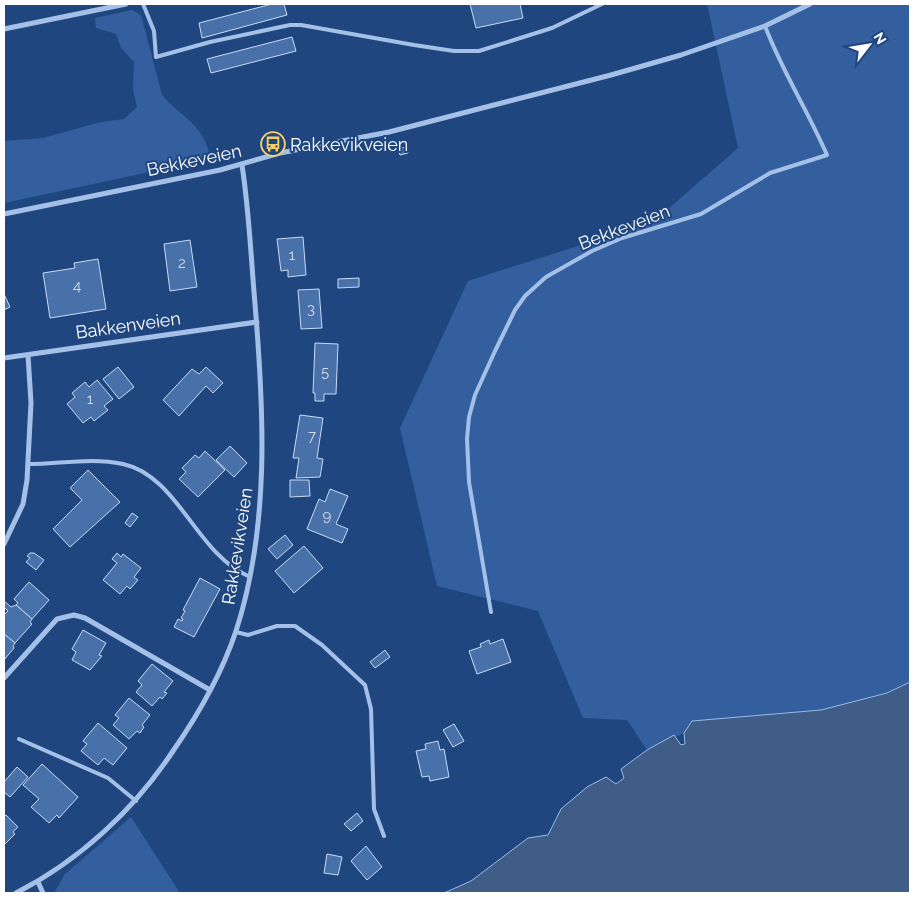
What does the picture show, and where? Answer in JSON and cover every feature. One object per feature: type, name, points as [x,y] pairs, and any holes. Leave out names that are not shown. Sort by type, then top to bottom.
[{"type":"street","points":[[4,30],[126,4]]},
{"type":"street","name":"Bekkeveien","points":[[4,214],[242,164],[280,152],[389,132],[611,75],[681,55],[765,26],[810,4]]},
{"type":"street","name":"Rakkevikveien","points":[[16,893],[38,882],[85,848],[136,801],[154,780],[190,726],[210,690],[236,632],[258,517],[262,472],[262,404],[242,164]]},
{"type":"street","name":"Bakkenveien","points":[[4,358],[118,340],[256,322]]},
{"type":"street","points":[[4,544],[23,504],[28,464],[31,402],[28,355]]},
{"type":"street","points":[[4,678],[57,619],[74,615],[85,618],[210,690]]},
{"type":"street","points":[[38,882],[43,893]]},
{"type":"lane","points":[[143,4],[154,31],[156,57],[210,42],[290,25],[301,25],[430,48],[479,51],[538,34],[602,4]]},
{"type":"lane","name":"Bekkeveien","points":[[491,612],[469,482],[467,439],[469,417],[475,395],[495,351],[515,310],[525,296],[546,277],[592,251],[622,238],[701,214],[770,173],[827,154],[813,120],[780,63],[765,26]]},
{"type":"lane","points":[[28,464],[94,460],[124,464],[140,470],[160,484],[223,562],[248,576]]},
{"type":"lane","name":"Rakkevikveien","points":[[236,632],[248,635],[277,626],[295,626],[322,645],[365,685],[371,709],[374,809],[384,836]]},
{"type":"lane","points":[[19,739],[108,778],[136,801]]},
{"type":"shaded area","points":[[707,4],[910,4],[910,682],[887,693],[821,710],[693,721],[684,733],[647,750],[627,720],[583,718],[538,611],[437,586],[400,428],[468,281],[653,222],[738,148]]},
{"type":"shaded area","points":[[132,10],[141,15],[162,95],[198,130],[208,147],[211,159],[4,203],[4,141],[43,138],[101,122],[124,119],[137,107],[133,89],[134,62],[121,48],[116,34],[96,28],[95,18]]},
{"type":"shaded area","points":[[910,682],[910,893],[444,893],[471,881],[528,838],[548,835],[561,809],[587,787],[606,777],[616,784],[624,778],[621,769],[647,750],[674,735],[681,745],[685,744],[684,733],[692,721],[821,710],[887,693]]},
{"type":"shaded area","points":[[131,817],[180,893],[54,893],[65,874]]},
{"type":"building","points":[[272,4],[284,4],[287,15],[202,38],[199,23]]},
{"type":"building","points":[[470,4],[520,4],[523,18],[476,28]]},
{"type":"building","points":[[292,37],[296,51],[211,73],[207,59]]},
{"type":"building","points":[[406,147],[408,153],[400,155],[398,149]]},
{"type":"building","points":[[303,237],[306,275],[288,277],[288,270],[281,271],[277,239]]},
{"type":"building","points":[[190,240],[197,287],[170,291],[164,244]]},
{"type":"building","points":[[98,259],[106,309],[50,318],[43,273],[75,268],[74,263]]},
{"type":"building","points":[[359,278],[359,287],[338,288],[338,279]]},
{"type":"building","points":[[319,289],[322,328],[301,329],[298,290]]},
{"type":"building","points":[[4,294],[10,307],[4,310]]},
{"type":"building","points":[[315,343],[338,344],[336,394],[324,394],[324,401],[315,401],[315,393],[313,393]]},
{"type":"building","points":[[118,367],[134,387],[119,399],[103,379]]},
{"type":"building","points":[[206,367],[223,383],[213,393],[206,386],[179,416],[163,400],[192,369],[199,374]]},
{"type":"building","points":[[97,380],[113,399],[104,406],[108,410],[94,421],[91,417],[83,423],[67,404],[75,397],[72,393],[85,382],[89,387]]},
{"type":"building","points":[[300,415],[323,418],[317,458],[323,459],[320,477],[296,478],[299,458],[293,458]]},
{"type":"building","points":[[230,446],[247,463],[234,477],[216,460]]},
{"type":"building","points":[[205,451],[225,470],[198,497],[179,479],[186,472],[182,468],[195,455],[199,458]]},
{"type":"building","points":[[88,470],[120,502],[70,547],[53,529],[82,500],[70,488]]},
{"type":"building","points":[[290,480],[309,480],[310,496],[290,497]]},
{"type":"building","points":[[330,489],[348,496],[336,524],[348,529],[342,543],[307,529],[319,499],[325,502]]},
{"type":"building","points":[[132,513],[138,517],[130,527],[125,523]]},
{"type":"building","points":[[285,535],[293,545],[277,559],[268,549]]},
{"type":"building","points":[[304,546],[323,568],[294,593],[275,571]]},
{"type":"building","points":[[30,553],[34,553],[44,560],[36,570],[26,562],[30,558],[27,556]]},
{"type":"building","points":[[117,553],[121,557],[123,554],[141,568],[134,577],[138,580],[130,589],[127,586],[120,594],[103,580],[117,563],[112,559]]},
{"type":"building","points":[[200,578],[220,589],[194,637],[174,627],[178,619],[182,621],[183,619],[181,618],[185,611],[183,610]]},
{"type":"building","points":[[29,582],[49,600],[32,619],[16,605],[18,603],[14,599]]},
{"type":"building","points":[[4,601],[11,607],[16,605],[32,619],[30,622],[32,624],[15,643],[4,634],[4,615],[8,611],[4,607]]},
{"type":"building","points":[[83,630],[106,643],[99,655],[102,656],[90,670],[72,660],[76,652],[72,649]]},
{"type":"building","points":[[4,634],[15,643],[14,648],[4,660]]},
{"type":"building","points":[[503,639],[511,662],[477,674],[469,651],[481,647],[480,644],[489,640],[490,644]]},
{"type":"building","points":[[385,650],[390,657],[375,668],[370,662]]},
{"type":"building","points":[[152,664],[173,681],[164,692],[167,693],[162,699],[160,697],[152,706],[136,692],[142,685],[138,681]]},
{"type":"building","points":[[129,698],[150,715],[142,725],[144,727],[140,733],[137,731],[129,739],[113,725],[119,718],[115,715]]},
{"type":"building","points":[[98,723],[127,748],[113,765],[104,758],[98,765],[81,751],[87,744],[83,741]]},
{"type":"building","points":[[454,724],[464,741],[453,747],[443,730]]},
{"type":"building","points":[[438,741],[440,750],[444,749],[449,777],[430,781],[429,776],[422,777],[416,751],[426,749],[425,744]]},
{"type":"building","points":[[42,764],[78,797],[59,818],[57,815],[49,823],[31,807],[39,799],[23,785]]},
{"type":"building","points":[[17,767],[28,777],[10,797],[4,792],[4,782]]},
{"type":"building","points":[[357,813],[363,821],[351,831],[344,824]]},
{"type":"building","points":[[6,815],[18,827],[13,832],[15,834],[4,845],[4,817]]},
{"type":"building","points":[[366,846],[382,867],[367,880],[351,861]]},
{"type":"building","points":[[327,854],[342,857],[338,875],[324,873]]},
{"type":"place","name":"Rakkevikveien","points":[[273,144]]}]
